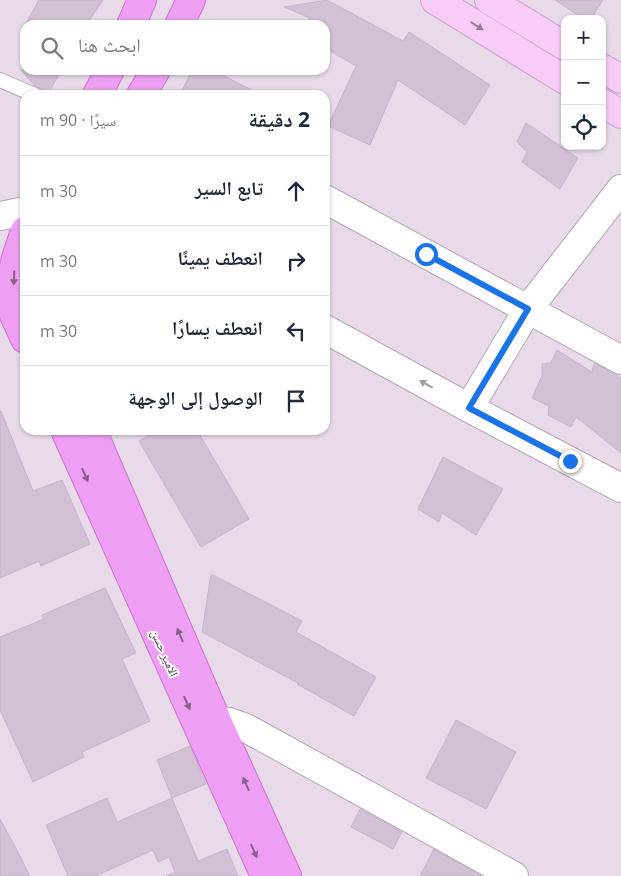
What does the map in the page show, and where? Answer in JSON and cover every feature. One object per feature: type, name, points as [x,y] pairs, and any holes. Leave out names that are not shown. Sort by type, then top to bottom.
[{"type":"main road","points":[[181,20],[191,0]]},
{"type":"main road","points":[[435,0],[561,78]]},
{"type":"main road","points":[[489,0],[561,44]]},
{"type":"main road","points":[[606,71],[621,80]]},
{"type":"main road","points":[[100,90],[107,75]]},
{"type":"main road","points":[[144,90],[153,75]]},
{"type":"main road","points":[[605,105],[621,114]]},
{"type":"main road","points":[[13,318],[14,272],[20,245]]},
{"type":"main road","name":"الامير حسن","points":[[67,435],[265,876]]},
{"type":"main road","name":"الامير حسن","points":[[94,435],[217,721],[287,876]]},
{"type":"street","points":[[469,408],[528,309],[621,188]]},
{"type":"street","points":[[330,202],[621,360]]},
{"type":"street","points":[[0,216],[20,212]]},
{"type":"street","points":[[330,332],[621,488]]},
{"type":"street","points":[[217,721],[229,722],[246,728],[514,876]]},
{"type":"lane","points":[[0,80],[23,90]]},
{"type":"shaded area","points":[[0,0],[621,0],[621,876],[0,876]]},
{"type":"building","points":[[39,0],[103,0],[89,20],[28,20]]},
{"type":"building","points":[[327,0],[403,41],[409,32],[490,85],[465,125],[398,80],[370,145],[330,127],[330,122],[356,66],[330,51],[330,20],[309,20],[310,18],[284,7]]},
{"type":"building","points":[[555,0],[603,0],[594,15],[578,15]]},
{"type":"building","points":[[25,75],[59,75],[50,90],[42,90],[35,86]]},
{"type":"building","points":[[190,75],[222,75],[252,90],[182,90]]},
{"type":"building","points":[[526,123],[561,147],[561,150],[566,150],[578,158],[560,189],[522,162],[527,152],[517,142]]},
{"type":"building","points":[[557,350],[592,372],[594,363],[621,378],[621,453],[576,417],[571,427],[548,415],[549,406],[532,398],[542,376],[542,364],[551,363]]},
{"type":"building","points":[[0,411],[33,491],[62,480],[90,544],[41,566],[39,561],[0,578]]},
{"type":"building","points":[[149,435],[200,435],[249,519],[201,547],[139,441]]},
{"type":"building","points":[[443,457],[503,489],[476,535],[442,513],[439,522],[418,509]]},
{"type":"building","points":[[211,574],[302,621],[296,632],[376,677],[354,716],[298,683],[202,632]]},
{"type":"building","points":[[105,588],[136,653],[122,659],[150,721],[82,752],[84,757],[33,782],[0,710],[0,637],[44,619],[42,615]]},
{"type":"building","points":[[456,720],[516,752],[486,809],[426,778]]},
{"type":"building","points":[[190,746],[206,784],[172,798],[157,760]]},
{"type":"building","points":[[107,798],[117,822],[172,798],[198,861],[227,849],[238,876],[166,876],[175,872],[169,857],[158,862],[153,850],[96,876],[68,876],[46,825]]},
{"type":"building","points":[[360,809],[402,832],[393,849],[351,827]]},
{"type":"building","points":[[0,819],[18,852],[30,876],[0,876]]},
{"type":"building","points":[[434,849],[482,876],[420,876]]},
{"type":"route","points":[[426,254],[528,309],[469,408],[570,461]]}]
